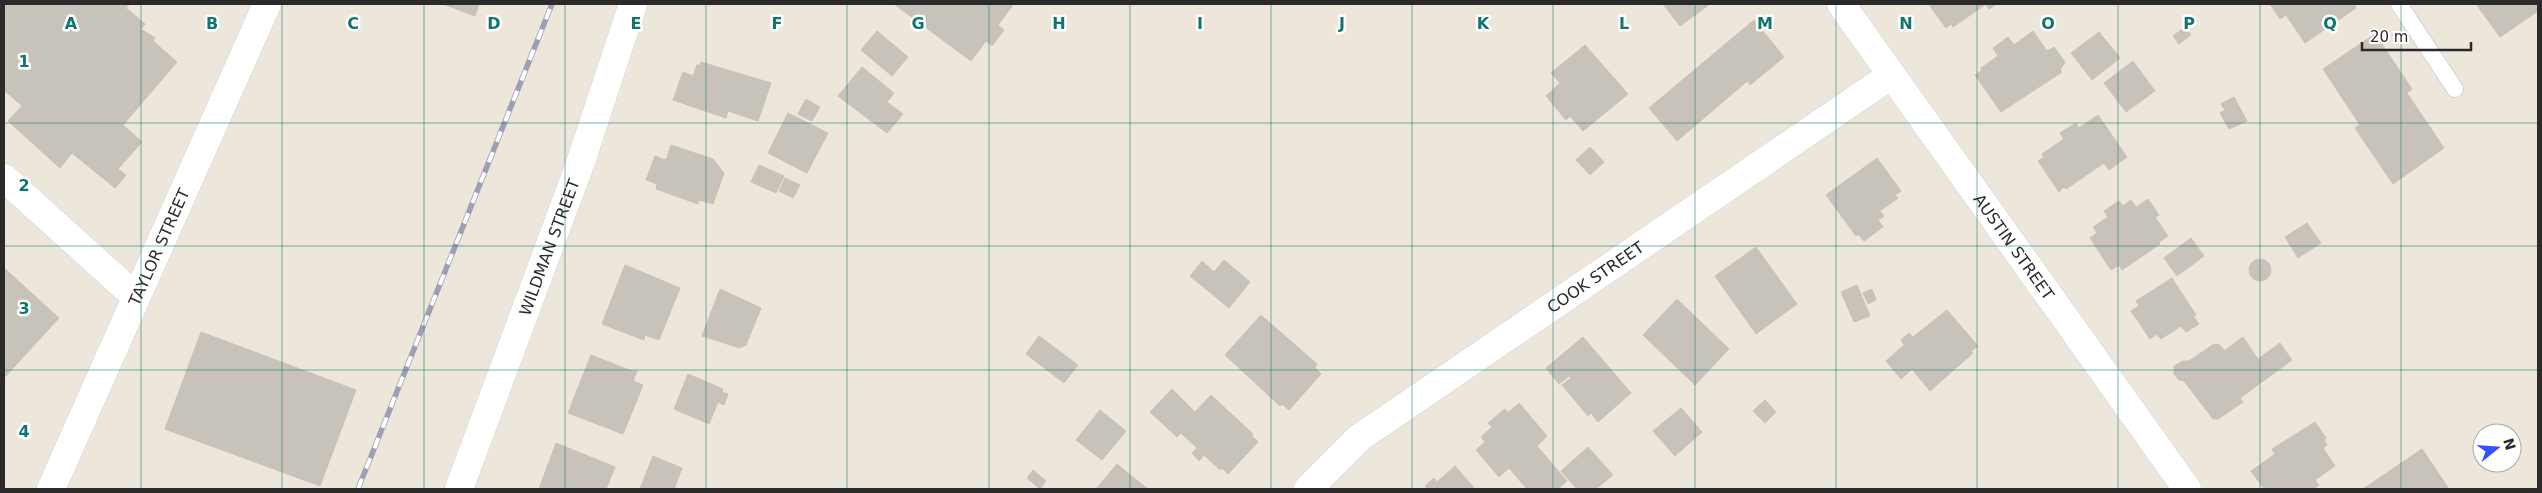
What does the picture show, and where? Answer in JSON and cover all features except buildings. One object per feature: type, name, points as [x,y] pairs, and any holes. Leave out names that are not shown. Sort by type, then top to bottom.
[{"type":"street","name":"TAYLOR STREET","points":[[51,489],[135,296],[267,4]]},
{"type":"street","name":"WILDMAN STREET","points":[[459,489],[580,164],[633,4]]},
{"type":"street","name":"AUSTIN STREET","points":[[1841,4],[1890,76],[2187,489]]},
{"type":"street","name":"COOK STREET","points":[[1308,489],[1359,438],[1890,76]]},
{"type":"street","points":[[4,178],[135,296]]},
{"type":"lane","points":[[2399,4],[2455,89]]},
{"type":"railway","points":[[358,489],[552,4]]}]
